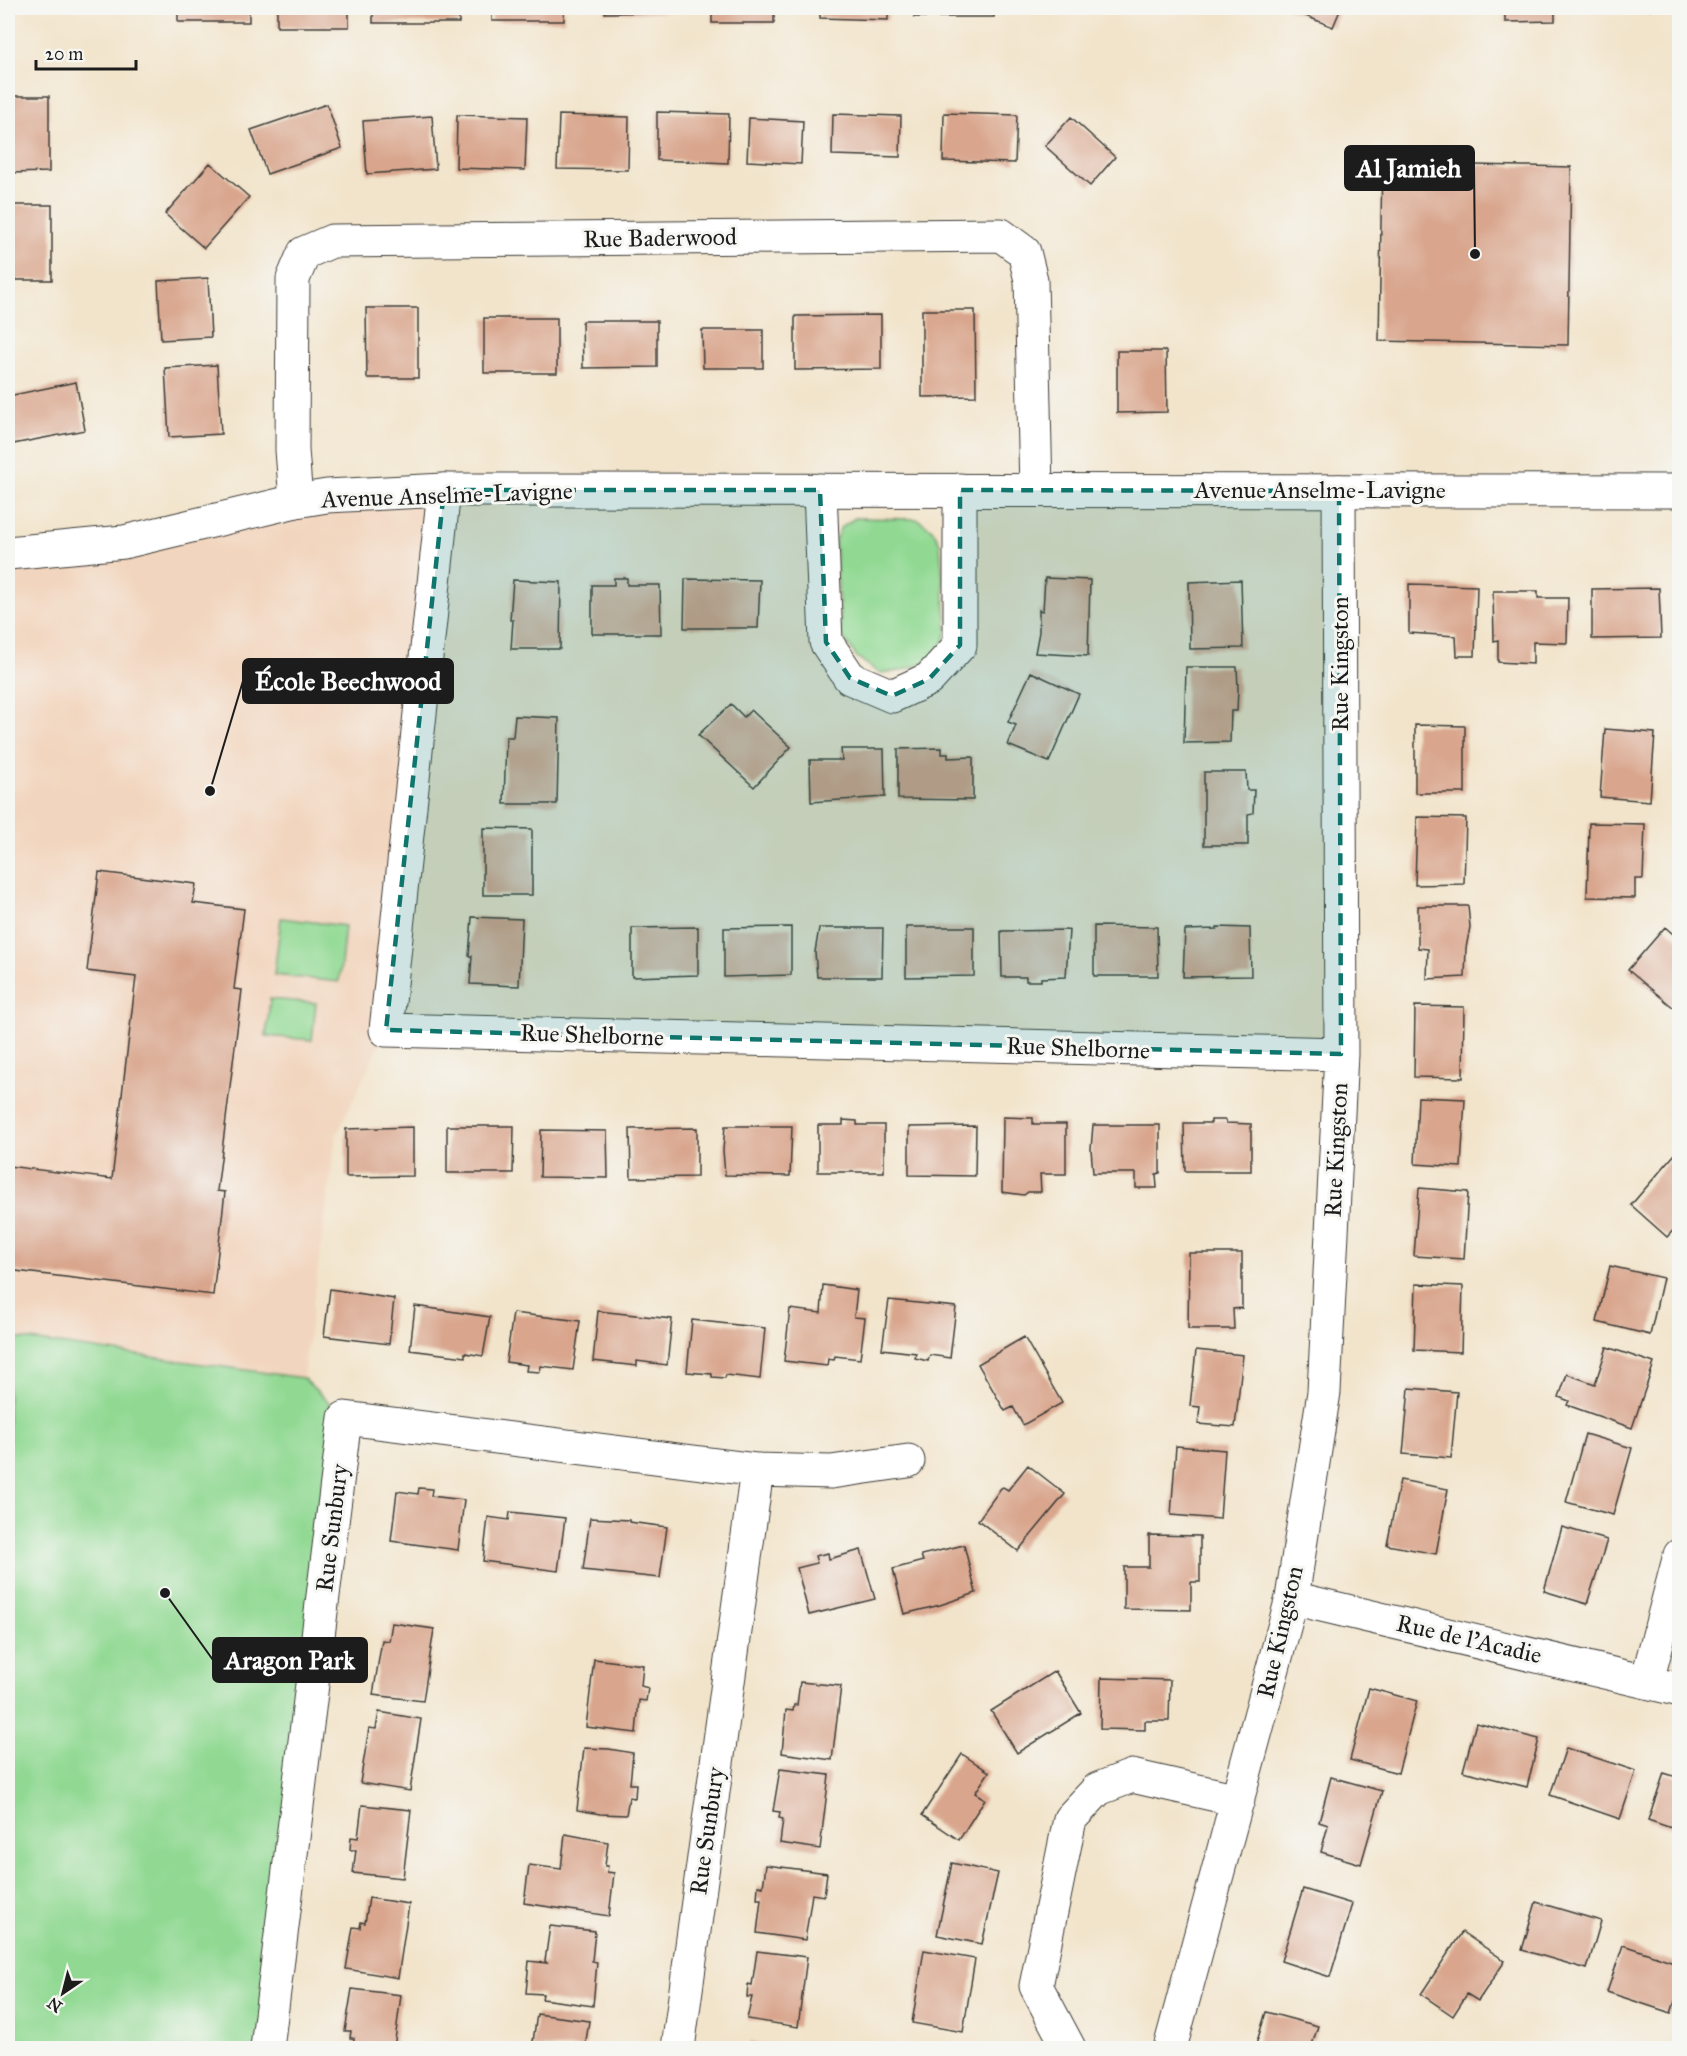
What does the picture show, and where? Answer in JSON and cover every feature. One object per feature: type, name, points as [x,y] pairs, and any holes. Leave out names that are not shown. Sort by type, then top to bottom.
[{"type":"street","name":"Rue Baderwood","points":[[296,501],[292,450],[293,279],[304,253],[332,241],[1001,235],[1024,252],[1031,280],[1036,490]]},
{"type":"street","name":"Avenue Anselme-Lavigne","points":[[8,553],[124,542],[296,501],[327,496],[444,490],[1680,491]]},
{"type":"street","name":"Rue Shelborne","points":[[444,490],[386,1030],[1341,1054]]},
{"type":"street","points":[[820,490],[826,642],[850,678],[892,696],[929,680],[960,645],[960,490]]},
{"type":"street","name":"Rue Kingston","points":[[1170,2049],[1292,1598],[1324,1392],[1341,1054],[1339,491]]},
{"type":"street","name":"Rue Sunbury","points":[[267,2049],[345,1418],[757,1470],[831,1472],[908,1461]]},
{"type":"street","name":"Rue Sunbury","points":[[678,2049],[757,1470]]},
{"type":"street","points":[[1647,1681],[1680,1556]]},
{"type":"street","name":"Rue de l'Acadie","points":[[1292,1598],[1680,1690]]},
{"type":"street","points":[[1069,2049],[1036,1986],[1070,1819],[1098,1789],[1132,1776],[1238,1800]]},
{"type":"highlighted area","points":[[444,490],[820,490],[826,642],[850,678],[892,696],[929,679],[960,645],[960,490],[1339,491],[1341,1054],[386,1030]]},
{"type":"shaded area","points":[[444,490],[386,1030],[336,1136],[303,1378],[8,1337],[8,553]]},
{"type":"green space","points":[[855,518],[917,519],[932,529],[940,543],[947,631],[942,647],[926,662],[901,671],[879,673],[857,657],[841,635],[835,540],[841,527]]},
{"type":"green space","points":[[281,918],[345,926],[339,982],[274,975]]},
{"type":"green space","points":[[270,999],[316,1003],[312,1040],[266,1036]]},
{"type":"green space","points":[[8,1337],[303,1378],[345,1418],[267,2048],[8,2048]]},
{"type":"building","points":[[92,8],[160,8],[160,10],[92,10]]},
{"type":"building","points":[[178,8],[249,8],[249,22],[178,22]]},
{"type":"building","points":[[277,8],[349,8],[349,27],[277,27]]},
{"type":"building","points":[[373,8],[459,8],[459,23],[373,23]]},
{"type":"building","points":[[492,8],[564,8],[564,21],[492,21]]},
{"type":"building","points":[[605,8],[674,8],[674,12],[605,13]]},
{"type":"building","points":[[712,8],[774,8],[774,23],[712,23]]},
{"type":"building","points":[[820,8],[888,8],[888,20],[820,18]]},
{"type":"building","points":[[914,8],[994,8],[994,17],[914,17]]},
{"type":"building","points":[[1286,8],[1341,8],[1333,27]]},
{"type":"building","points":[[1389,8],[1455,8],[1455,11],[1389,11]]},
{"type":"building","points":[[1505,8],[1555,8],[1555,21],[1505,22]]},
{"type":"building","points":[[1582,8],[1650,8],[1650,10],[1582,11]]},
{"type":"building","points":[[8,96],[49,96],[49,172],[8,173]]},
{"type":"building","points":[[327,104],[342,148],[267,174],[251,130]]},
{"type":"building","points":[[657,112],[729,114],[728,163],[657,160]]},
{"type":"building","points":[[944,113],[1017,115],[1015,163],[943,161]]},
{"type":"building","points":[[833,114],[901,116],[900,157],[832,155]]},
{"type":"building","points":[[457,115],[527,117],[525,170],[456,168]]},
{"type":"building","points":[[559,115],[629,117],[628,170],[557,169]]},
{"type":"building","points":[[432,116],[436,169],[367,174],[363,121]]},
{"type":"building","points":[[1071,117],[1115,157],[1090,186],[1045,146]]},
{"type":"building","points":[[749,118],[803,121],[801,164],[747,161]]},
{"type":"building","points":[[210,163],[249,197],[204,248],[165,214]]},
{"type":"building","points":[[1382,163],[1571,167],[1568,345],[1379,341]]},
{"type":"building","points":[[8,205],[52,205],[52,280],[8,280]]},
{"type":"building","points":[[208,278],[211,337],[161,340],[158,281]]},
{"type":"building","points":[[366,308],[418,308],[418,378],[367,378]]},
{"type":"building","points":[[922,310],[975,310],[976,396],[922,397]]},
{"type":"building","points":[[881,315],[881,369],[795,370],[795,316]]},
{"type":"building","points":[[484,318],[557,318],[557,373],[484,373]]},
{"type":"building","points":[[582,321],[657,321],[657,367],[583,368]]},
{"type":"building","points":[[702,330],[763,330],[763,368],[703,368]]},
{"type":"building","points":[[1117,351],[1166,351],[1167,412],[1117,413]]},
{"type":"building","points":[[217,365],[221,434],[169,437],[165,368]]},
{"type":"building","points":[[76,382],[85,430],[8,445],[8,396]]},
{"type":"building","points":[[614,578],[627,578],[627,585],[660,585],[661,634],[592,634],[592,585],[614,585]]},
{"type":"building","points":[[1045,578],[1090,580],[1088,656],[1035,653],[1039,632],[1039,610],[1043,611]]},
{"type":"building","points":[[685,579],[760,580],[758,628],[684,628]]},
{"type":"building","points":[[513,580],[561,582],[560,649],[511,649],[513,620],[510,620]]},
{"type":"building","points":[[1241,580],[1243,648],[1190,649],[1189,582]]},
{"type":"building","points":[[1409,584],[1477,586],[1475,656],[1457,656],[1456,636],[1409,633]]},
{"type":"building","points":[[1659,588],[1661,638],[1592,639],[1592,589]]},
{"type":"building","points":[[1493,591],[1538,591],[1538,598],[1568,598],[1567,643],[1533,642],[1533,664],[1498,662],[1498,640],[1494,641]]},
{"type":"building","points":[[1186,667],[1237,667],[1237,711],[1231,711],[1230,742],[1184,743]]},
{"type":"building","points":[[1031,672],[1079,694],[1049,762],[1008,745],[1016,725],[1008,722]]},
{"type":"building","points":[[731,704],[744,717],[751,710],[791,747],[754,787],[698,735]]},
{"type":"building","points":[[515,716],[559,718],[557,804],[504,804],[506,737],[513,737]]},
{"type":"building","points":[[1415,725],[1465,726],[1465,793],[1415,793]]},
{"type":"building","points":[[1605,729],[1655,733],[1650,801],[1600,797]]},
{"type":"building","points":[[942,748],[942,754],[948,754],[948,758],[973,757],[973,800],[898,799],[898,749]]},
{"type":"building","points":[[841,749],[884,749],[885,797],[811,802],[810,760],[842,760]]},
{"type":"building","points":[[1204,772],[1246,772],[1247,790],[1254,790],[1253,813],[1248,814],[1248,845],[1204,845]]},
{"type":"building","points":[[1417,817],[1466,818],[1464,884],[1415,885]]},
{"type":"building","points":[[1589,823],[1645,824],[1643,879],[1635,879],[1635,898],[1587,897]]},
{"type":"building","points":[[483,828],[532,829],[532,895],[483,895]]},
{"type":"building","points":[[99,872],[196,884],[193,903],[244,909],[234,989],[242,990],[217,1191],[225,1192],[213,1295],[8,1270],[8,1166],[112,1179],[136,977],[87,971]]},
{"type":"building","points":[[1418,906],[1468,906],[1470,927],[1466,948],[1465,977],[1427,979],[1428,949],[1418,948]]},
{"type":"building","points":[[472,917],[522,919],[519,986],[470,984],[472,956],[469,956]]},
{"type":"building","points":[[1094,926],[1157,927],[1158,976],[1094,976]]},
{"type":"building","points":[[698,927],[698,975],[632,977],[632,928]]},
{"type":"building","points":[[791,927],[791,975],[724,977],[724,928]]},
{"type":"building","points":[[906,927],[974,927],[974,976],[906,977]]},
{"type":"building","points":[[1217,927],[1250,928],[1251,976],[1183,977],[1185,930],[1217,929]]},
{"type":"building","points":[[1665,927],[1680,940],[1680,1013],[1628,970]]},
{"type":"building","points":[[819,928],[883,928],[882,977],[817,977],[815,952]]},
{"type":"building","points":[[1069,930],[1066,977],[1026,981],[1026,977],[1002,977],[1001,931]]},
{"type":"building","points":[[1415,1006],[1464,1007],[1463,1078],[1414,1077]]},
{"type":"building","points":[[1418,1097],[1465,1099],[1461,1167],[1415,1164]]},
{"type":"building","points":[[1003,1117],[1033,1118],[1033,1124],[1066,1124],[1066,1174],[1040,1174],[1041,1192],[1028,1192],[1024,1195],[1002,1192]]},
{"type":"building","points":[[843,1120],[857,1121],[857,1125],[884,1125],[884,1172],[818,1172],[818,1125],[843,1125]]},
{"type":"building","points":[[1211,1120],[1251,1124],[1251,1171],[1185,1171],[1184,1123],[1211,1123]]},
{"type":"building","points":[[1093,1125],[1160,1125],[1160,1173],[1156,1174],[1157,1188],[1136,1188],[1136,1173],[1093,1173],[1091,1149]]},
{"type":"building","points":[[447,1126],[514,1126],[513,1173],[447,1173]]},
{"type":"building","points":[[725,1126],[792,1126],[790,1176],[725,1175],[723,1150]]},
{"type":"building","points":[[976,1126],[975,1176],[909,1175],[909,1127]]},
{"type":"building","points":[[413,1127],[413,1176],[346,1177],[346,1129]]},
{"type":"building","points":[[697,1128],[697,1177],[631,1178],[630,1129]]},
{"type":"building","points":[[541,1130],[607,1131],[608,1178],[540,1177]]},
{"type":"building","points":[[1675,1154],[1680,1158],[1680,1223],[1667,1237],[1631,1205]]},
{"type":"building","points":[[1419,1188],[1468,1192],[1464,1259],[1414,1256]]},
{"type":"building","points":[[1189,1253],[1242,1253],[1242,1308],[1233,1309],[1234,1329],[1188,1329]]},
{"type":"building","points":[[1610,1266],[1663,1278],[1650,1335],[1597,1322]]},
{"type":"building","points":[[1416,1284],[1463,1286],[1461,1352],[1414,1350]]},
{"type":"building","points":[[823,1285],[857,1290],[854,1317],[865,1318],[860,1359],[835,1356],[834,1360],[828,1359],[827,1366],[784,1361],[790,1309],[821,1313]]},
{"type":"building","points":[[330,1289],[394,1299],[389,1344],[324,1336]]},
{"type":"building","points":[[889,1300],[956,1307],[950,1358],[930,1355],[928,1361],[915,1358],[916,1353],[882,1349]]},
{"type":"building","points":[[415,1306],[490,1317],[483,1356],[465,1353],[465,1357],[410,1350]]},
{"type":"building","points":[[598,1311],[672,1319],[667,1365],[637,1361],[637,1366],[593,1361]]},
{"type":"building","points":[[513,1313],[580,1321],[573,1370],[541,1366],[540,1372],[526,1371],[527,1365],[506,1362]]},
{"type":"building","points":[[692,1320],[765,1328],[760,1379],[726,1375],[725,1378],[712,1377],[712,1374],[687,1372]]},
{"type":"building","points":[[1024,1337],[1062,1403],[1023,1425],[1013,1407],[1005,1411],[978,1364]]},
{"type":"building","points":[[1607,1347],[1654,1363],[1632,1428],[1567,1405],[1569,1401],[1559,1397],[1567,1374],[1595,1384]]},
{"type":"building","points":[[1196,1350],[1243,1355],[1235,1427],[1198,1424],[1200,1407],[1190,1406]]},
{"type":"building","points":[[1409,1388],[1457,1392],[1451,1458],[1403,1454]]},
{"type":"building","points":[[1585,1434],[1632,1448],[1613,1515],[1566,1502]]},
{"type":"building","points":[[1176,1446],[1225,1450],[1220,1519],[1171,1515]]},
{"type":"building","points":[[1028,1465],[1065,1494],[1018,1551],[978,1520],[1001,1488],[1008,1490]]},
{"type":"building","points":[[1400,1480],[1448,1489],[1436,1554],[1387,1545]]},
{"type":"building","points":[[419,1488],[432,1489],[431,1496],[464,1500],[458,1550],[391,1541],[397,1491],[418,1494]]},
{"type":"building","points":[[510,1512],[565,1518],[558,1571],[483,1561],[488,1517],[509,1520]]},
{"type":"building","points":[[590,1518],[629,1520],[629,1522],[667,1527],[660,1578],[583,1570]]},
{"type":"building","points":[[1562,1527],[1607,1540],[1587,1604],[1544,1591]]},
{"type":"building","points":[[1149,1535],[1200,1536],[1200,1582],[1191,1582],[1191,1610],[1124,1609],[1124,1567],[1149,1567]]},
{"type":"building","points":[[964,1545],[976,1593],[904,1614],[893,1569],[923,1561],[921,1555]]},
{"type":"building","points":[[861,1550],[875,1599],[809,1615],[797,1568],[817,1563],[815,1556],[828,1553],[829,1559]]},
{"type":"building","points":[[392,1623],[434,1629],[423,1701],[373,1695],[382,1640],[389,1641]]},
{"type":"building","points":[[594,1659],[643,1665],[641,1686],[648,1688],[646,1701],[639,1700],[636,1733],[586,1727]]},
{"type":"building","points":[[1055,1671],[1081,1713],[1017,1753],[991,1711]]},
{"type":"building","points":[[1101,1678],[1170,1680],[1169,1721],[1145,1721],[1145,1730],[1100,1729]]},
{"type":"building","points":[[800,1682],[841,1686],[832,1760],[782,1753],[786,1710],[793,1711],[794,1705],[797,1705]]},
{"type":"building","points":[[1369,1688],[1417,1701],[1398,1773],[1350,1760]]},
{"type":"building","points":[[379,1712],[421,1719],[410,1791],[360,1783],[369,1728],[376,1729]]},
{"type":"building","points":[[1476,1723],[1539,1739],[1527,1787],[1463,1771]]},
{"type":"building","points":[[584,1748],[633,1753],[630,1784],[636,1784],[635,1798],[629,1797],[626,1815],[577,1810]]},
{"type":"building","points":[[1566,1748],[1636,1771],[1620,1819],[1550,1795]]},
{"type":"building","points":[[962,1754],[989,1772],[975,1793],[985,1799],[959,1840],[922,1815]]},
{"type":"building","points":[[780,1769],[829,1775],[820,1849],[780,1843],[783,1819],[779,1818],[780,1812],[773,1811]]},
{"type":"building","points":[[1664,1773],[1680,1778],[1680,1831],[1648,1820]]},
{"type":"building","points":[[1331,1777],[1382,1791],[1361,1864],[1321,1852],[1328,1825],[1319,1822]]},
{"type":"building","points":[[362,1805],[411,1810],[403,1878],[353,1873],[356,1850],[350,1850],[351,1837],[358,1838]]},
{"type":"building","points":[[565,1834],[608,1842],[605,1866],[608,1866],[607,1872],[614,1873],[609,1916],[524,1903],[529,1865],[561,1869]]},
{"type":"building","points":[[952,1863],[998,1873],[982,1944],[937,1935]]},
{"type":"building","points":[[766,1865],[827,1873],[824,1896],[812,1894],[805,1940],[757,1933],[761,1899],[757,1899],[758,1886],[763,1887]]},
{"type":"building","points":[[1303,1889],[1352,1904],[1330,1977],[1281,1961]]},
{"type":"building","points":[[369,1898],[409,1904],[398,1978],[346,1969],[353,1927],[360,1928],[361,1922],[365,1923]]},
{"type":"building","points":[[1536,1902],[1601,1921],[1587,1969],[1522,1950]]},
{"type":"building","points":[[550,1926],[595,1931],[592,1961],[597,1962],[593,2006],[542,1999],[543,1994],[526,1993],[529,1961],[547,1963],[545,1961]]},
{"type":"building","points":[[1462,1932],[1505,1961],[1478,2001],[1467,1994],[1453,2016],[1421,1994]]},
{"type":"building","points":[[1623,1945],[1680,1964],[1680,1987],[1671,2013],[1607,1992]]},
{"type":"building","points":[[924,1950],[975,1959],[963,2032],[912,2023]]},
{"type":"building","points":[[757,1951],[807,1957],[798,2027],[747,2019],[752,1997],[747,1997],[748,1984],[752,1985]]},
{"type":"building","points":[[352,1989],[401,1995],[394,2048],[353,2048],[354,2038],[350,2038],[351,2031],[345,2031]]},
{"type":"building","points":[[1266,2012],[1318,2026],[1311,2048],[1255,2048]]},
{"type":"building","points":[[537,2014],[589,2021],[585,2048],[532,2048]]},
{"type":"building","points":[[750,2042],[783,2047],[783,2048],[749,2048]]},
{"type":"place","name":"Al Jamieh","points":[[1475,254]]},
{"type":"place","name":"École Beechwood","points":[[210,791]]},
{"type":"place","name":"Aragon Park","points":[[165,1593]]}]
